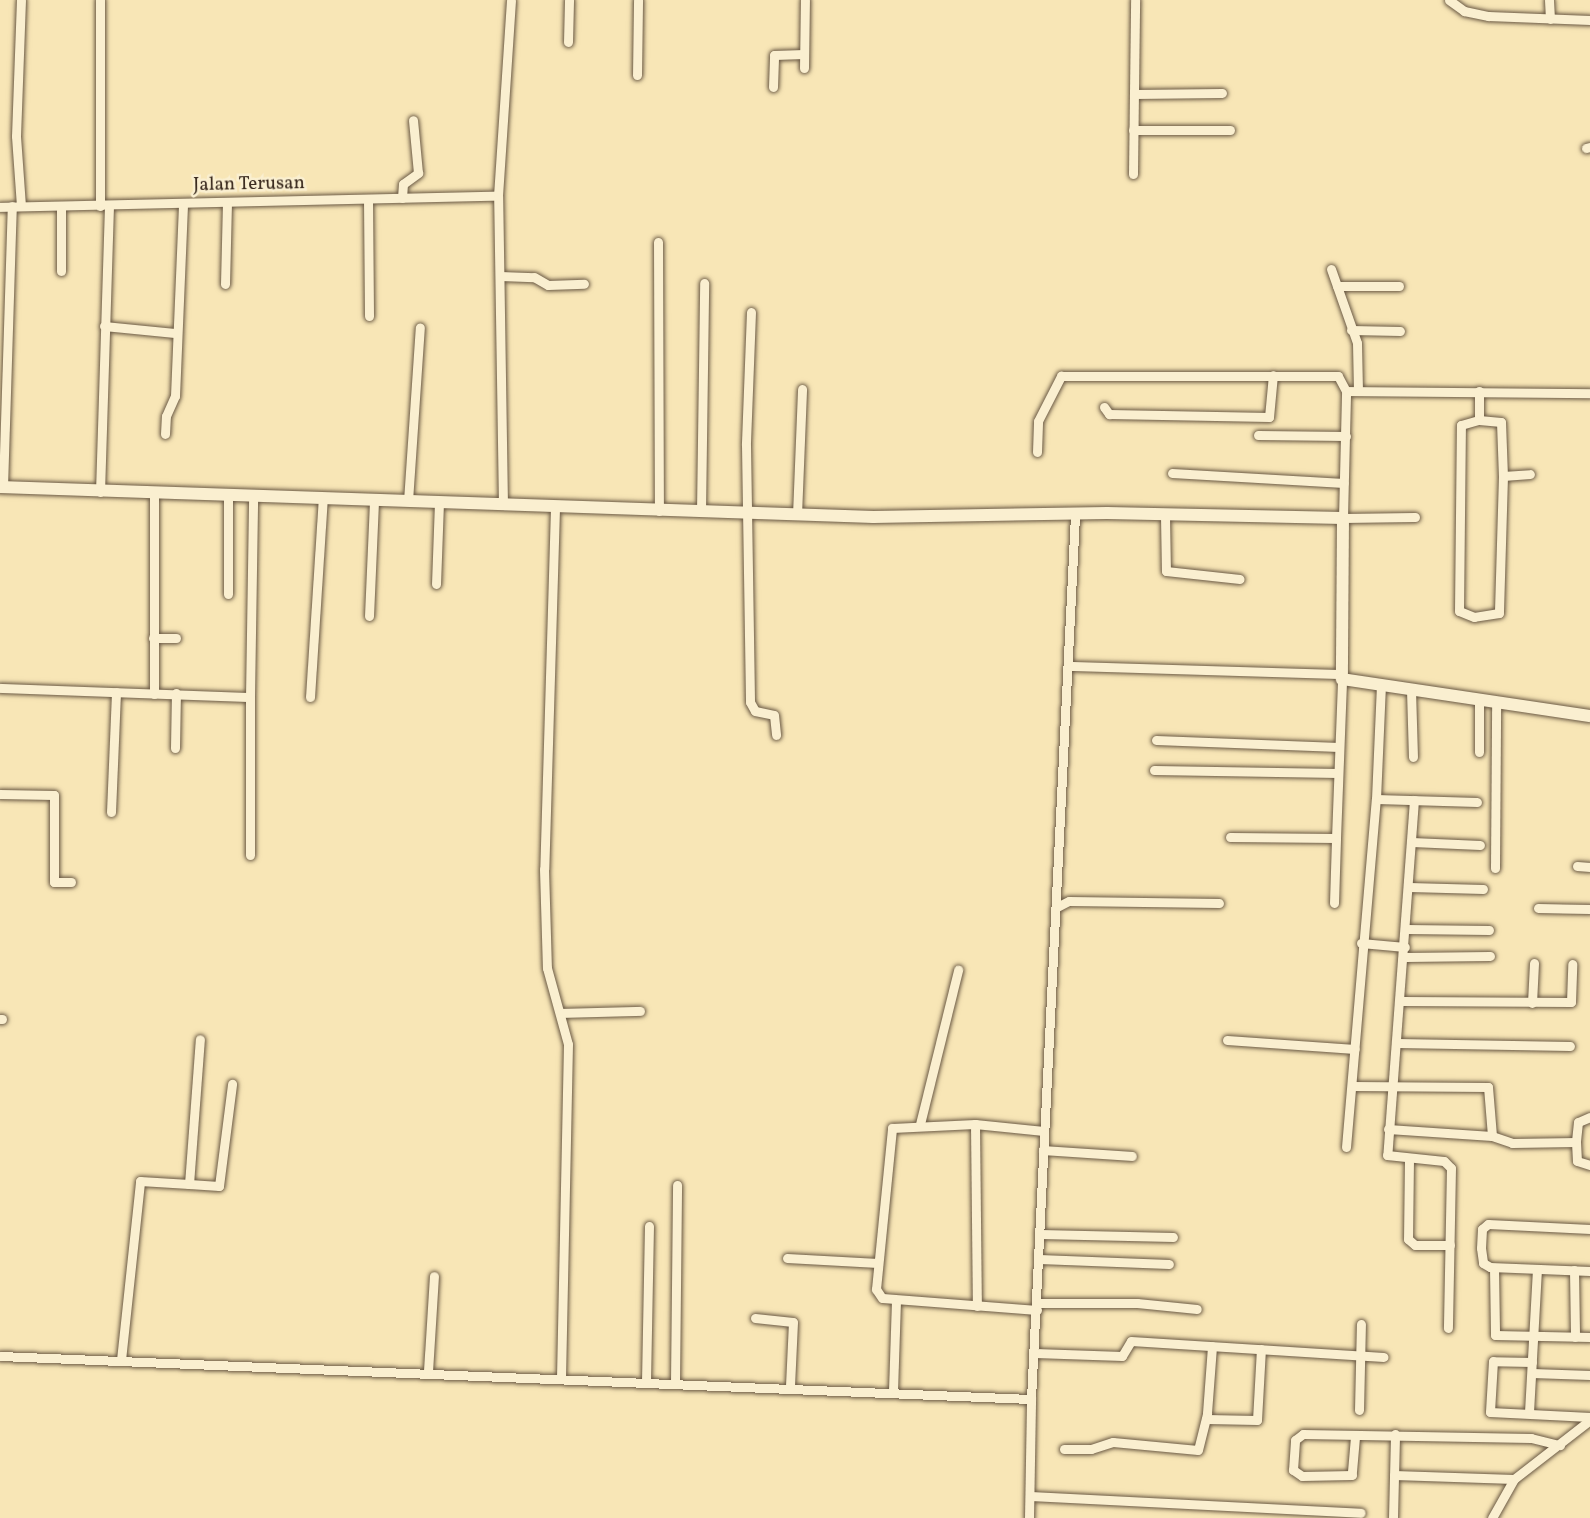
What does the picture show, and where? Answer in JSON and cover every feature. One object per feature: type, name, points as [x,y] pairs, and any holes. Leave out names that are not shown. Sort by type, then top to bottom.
[{"type":"street","points":[[21,0],[16,136],[17,206],[1,487],[748,514],[942,518],[1075,515],[1415,517]]},
{"type":"street","points":[[100,0],[105,206],[100,492]]},
{"type":"street","points":[[503,505],[498,196],[511,0]]},
{"type":"street","points":[[568,42],[569,0]]},
{"type":"street","points":[[637,75],[638,0]]},
{"type":"street","points":[[804,68],[805,0]]},
{"type":"street","points":[[1133,174],[1135,0]]},
{"type":"street","points":[[1449,0],[1464,11],[1488,16],[1590,20]]},
{"type":"street","points":[[1549,0],[1550,19]]},
{"type":"street","points":[[773,87],[774,55],[804,54]]},
{"type":"street","points":[[1133,94],[1222,93]]},
{"type":"street","points":[[402,198],[402,185],[418,173],[413,120]]},
{"type":"street","points":[[1133,130],[1230,130]]},
{"type":"street","name":"Jalan Terusan","points":[[0,207],[498,196]]},
{"type":"street","points":[[368,199],[369,316]]},
{"type":"street","points":[[225,284],[228,203]]},
{"type":"street","points":[[164,434],[175,397],[183,204]]},
{"type":"street","points":[[61,206],[61,271]]},
{"type":"street","points":[[658,242],[659,511]]},
{"type":"street","points":[[1331,269],[1358,348],[1358,389]]},
{"type":"street","points":[[500,276],[534,277],[548,285],[584,284]]},
{"type":"street","points":[[701,512],[704,283]]},
{"type":"street","points":[[1337,286],[1399,286]]},
{"type":"street","points":[[751,312],[748,514],[750,702],[755,711],[774,715],[776,735]]},
{"type":"street","points":[[104,326],[176,333]]},
{"type":"street","points":[[408,501],[420,327]]},
{"type":"street","points":[[1351,330],[1400,331]]},
{"type":"street","points":[[1104,407],[1109,414],[1269,417],[1273,375]]},
{"type":"street","points":[[1037,452],[1038,421],[1061,376],[1338,376],[1346,391],[1346,436],[1342,676],[1334,903]]},
{"type":"street","points":[[797,515],[802,389]]},
{"type":"street","points":[[1346,391],[1590,393]]},
{"type":"street","points":[[1479,391],[1479,420]]},
{"type":"street","points":[[1479,420],[1501,422],[1503,475],[1499,613],[1464,616],[1459,611],[1461,425],[1479,420]]},
{"type":"street","points":[[1258,435],[1346,436]]},
{"type":"street","points":[[1172,472],[1344,483]]},
{"type":"street","points":[[1503,475],[1530,474]]},
{"type":"street","points":[[154,492],[154,694]]},
{"type":"street","points":[[228,594],[229,495]]},
{"type":"street","points":[[250,855],[253,496]]},
{"type":"street","points":[[310,697],[323,498]]},
{"type":"street","points":[[369,616],[374,500]]},
{"type":"street","points":[[436,584],[439,503]]},
{"type":"street","points":[[555,508],[544,864],[547,968],[563,1013],[568,1058],[561,1377]]},
{"type":"street","points":[[1029,1518],[1031,1399],[1075,515]]},
{"type":"street","points":[[1165,516],[1166,571],[1240,579]]},
{"type":"street","points":[[153,638],[176,638]]},
{"type":"street","points":[[1069,666],[1342,676],[1496,705],[1590,716]]},
{"type":"street","points":[[1346,1147],[1361,943],[1376,799],[1381,685]]},
{"type":"street","points":[[0,688],[250,697]]},
{"type":"street","points":[[1411,690],[1413,757]]},
{"type":"street","points":[[111,812],[116,692]]},
{"type":"street","points":[[175,748],[176,693]]},
{"type":"street","points":[[1479,702],[1479,752]]},
{"type":"street","points":[[1495,869],[1496,705]]},
{"type":"street","points":[[1156,740],[1339,747]]},
{"type":"street","points":[[1154,770],[1338,774]]},
{"type":"street","points":[[0,794],[54,795],[54,882],[71,882]]},
{"type":"street","points":[[1376,799],[1477,802]]},
{"type":"street","points":[[1414,800],[1402,1001],[1388,1129],[1388,1158],[1450,1164],[1448,1328]]},
{"type":"street","points":[[1230,837],[1336,838]]},
{"type":"street","points":[[1412,842],[1480,845]]},
{"type":"street","points":[[1577,866],[1590,867]]},
{"type":"street","points":[[1409,887],[1483,888]]},
{"type":"street","points":[[1056,907],[1069,901],[1219,903]]},
{"type":"street","points":[[1538,908],[1590,909]]},
{"type":"street","points":[[1406,929],[1489,930]]},
{"type":"street","points":[[1361,943],[1405,952],[1490,956]]},
{"type":"street","points":[[1532,1003],[1534,963]]},
{"type":"street","points":[[1402,1001],[1572,1002],[1572,964]]},
{"type":"street","points":[[920,1124],[958,970]]},
{"type":"street","points":[[563,1013],[640,1011]]},
{"type":"street","points":[[189,1184],[200,1039]]},
{"type":"street","points":[[1227,1040],[1355,1049]]},
{"type":"street","points":[[1397,1043],[1570,1046]]},
{"type":"street","points":[[121,1360],[140,1181],[219,1186],[232,1084]]},
{"type":"street","points":[[1352,1086],[1490,1087],[1492,1136]]},
{"type":"street","points":[[1590,1117],[1578,1122],[1576,1142],[1577,1161],[1590,1165]]},
{"type":"street","points":[[1044,1131],[975,1124],[898,1125],[891,1130],[877,1295],[896,1300],[977,1306],[1137,1303],[1197,1309]]},
{"type":"street","points":[[975,1124],[977,1306]]},
{"type":"street","points":[[1388,1129],[1492,1136],[1512,1143],[1576,1142]]},
{"type":"street","points":[[1043,1150],[1132,1156]]},
{"type":"street","points":[[1409,1159],[1408,1239],[1415,1245],[1450,1245]]},
{"type":"street","points":[[675,1383],[677,1185]]},
{"type":"street","points":[[1590,1228],[1486,1224],[1482,1229],[1482,1260],[1494,1268],[1590,1271]]},
{"type":"street","points":[[646,1382],[649,1226]]},
{"type":"street","points":[[1040,1234],[1173,1237]]},
{"type":"street","points":[[787,1258],[878,1263]]},
{"type":"street","points":[[1039,1258],[1169,1264]]},
{"type":"street","points":[[1494,1268],[1494,1334],[1590,1337]]},
{"type":"street","points":[[1529,1412],[1537,1269]]},
{"type":"street","points":[[1574,1270],[1575,1337]]},
{"type":"street","points":[[428,1371],[434,1276]]},
{"type":"street","points":[[893,1391],[896,1300]]},
{"type":"street","points":[[755,1318],[793,1322],[790,1387]]},
{"type":"street","points":[[1359,1410],[1361,1324]]},
{"type":"street","points":[[1035,1353],[1122,1356],[1131,1341],[1383,1357]]},
{"type":"street","points":[[1064,1449],[1091,1449],[1113,1442],[1198,1450],[1206,1419],[1212,1346]]},
{"type":"street","points":[[1206,1419],[1257,1420],[1261,1349]]},
{"type":"street","points":[[0,1356],[428,1371],[1031,1399]]},
{"type":"street","points":[[1532,1362],[1492,1363],[1490,1412],[1529,1412],[1590,1418]]},
{"type":"street","points":[[1532,1373],[1590,1375]]},
{"type":"street","points":[[1492,1518],[1514,1479],[1560,1445],[1590,1418]]},
{"type":"street","points":[[1355,1437],[1352,1475],[1302,1476],[1293,1470],[1298,1436],[1355,1437],[1395,1434],[1545,1439],[1560,1445]]},
{"type":"street","points":[[1395,1434],[1393,1518],[1402,1518]]},
{"type":"street","points":[[1394,1475],[1514,1479]]},
{"type":"street","points":[[1030,1496],[1361,1513]]}]
